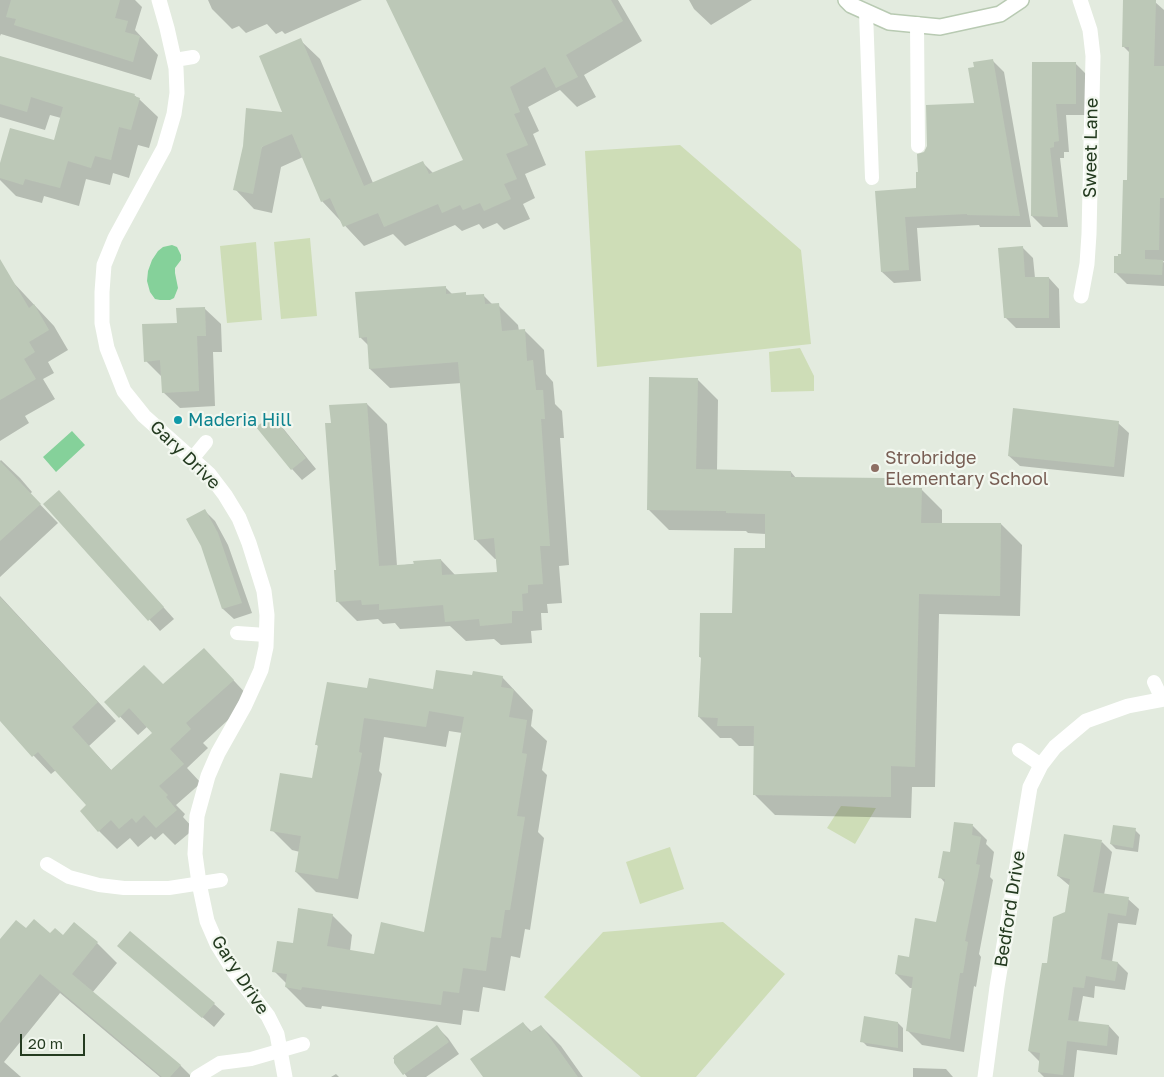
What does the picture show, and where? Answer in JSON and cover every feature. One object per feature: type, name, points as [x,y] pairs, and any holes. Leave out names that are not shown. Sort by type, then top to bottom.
[{"type":"street","name":"Gary Drive","points":[[159,0],[175,60],[177,93],[174,114],[164,148],[115,238],[104,264],[102,323],[107,348],[124,391],[144,416],[209,474],[239,518],[264,592],[267,615],[266,647],[261,670],[245,705],[218,753],[202,798],[195,835],[195,854],[207,921],[217,944],[235,973],[268,1016],[276,1034],[284,1077]]},
{"type":"street","name":"Gary Drive","points":[[167,28],[171,0]]},
{"type":"street","points":[[848,3],[889,22],[940,26],[1000,14],[1021,0]]},
{"type":"street","name":"Sweet Lane","points":[[1080,0],[1090,30],[1093,56],[1089,234],[1082,296]]},
{"type":"street","name":"Bedford Drive","points":[[985,1077],[997,987],[1030,787],[1041,765],[1055,747],[1086,721],[1128,706],[1163,699]]},
{"type":"lane","points":[[866,12],[872,178]]},
{"type":"lane","points":[[917,24],[918,146]]},
{"type":"lane","points":[[175,60],[193,57]]},
{"type":"lane","points":[[192,459],[206,442]]},
{"type":"lane","points":[[237,633],[266,636]]},
{"type":"lane","points":[[1154,682],[1163,699]]},
{"type":"lane","points":[[1018,750],[1041,765]]},
{"type":"lane","points":[[47,864],[69,877],[99,885],[143,889],[168,888],[220,880]]},
{"type":"lane","points":[[197,1077],[220,1063],[251,1059],[303,1044]]},
{"type":"shaded area","points":[[680,145],[801,250],[811,344],[597,367],[585,151]]},
{"type":"shaded area","points":[[310,238],[317,316],[281,319],[274,242]]},
{"type":"shaded area","points":[[256,242],[262,320],[227,323],[220,246]]},
{"type":"shaded area","points":[[172,245],[177,247],[181,255],[181,260],[175,268],[178,288],[174,298],[170,300],[155,299],[150,292],[147,281],[148,271],[158,251],[163,247]]},
{"type":"shaded area","points":[[800,348],[814,376],[814,391],[771,392],[769,352]]},
{"type":"shaded area","points":[[72,431],[85,445],[56,472],[43,457]]},
{"type":"shaded area","points":[[841,806],[876,808],[855,844],[827,828]]},
{"type":"shaded area","points":[[670,847],[684,889],[640,904],[626,862]]},
{"type":"shaded area","points":[[723,922],[785,974],[696,1077],[641,1077],[544,997],[603,932]]},
{"type":"building","points":[[11,0],[120,0],[115,18],[128,21],[125,32],[140,36],[133,62],[14,25],[16,19],[6,17]]},
{"type":"building","points":[[386,0],[611,0],[623,21],[566,55],[578,77],[556,88],[545,67],[510,87],[520,112],[514,114],[528,145],[506,154],[517,179],[504,184],[511,199],[484,211],[480,203],[463,210],[460,205],[442,213],[438,204],[384,227],[378,213],[343,227],[330,198],[321,202],[292,134],[262,147],[253,194],[233,190],[243,146],[246,108],[282,112],[259,56],[301,38],[364,186],[423,161],[429,174],[463,160]]},
{"type":"building","points":[[1123,0],[1156,0],[1154,66],[1164,66],[1164,198],[1160,198],[1159,250],[1145,250],[1145,259],[1163,260],[1162,275],[1114,273],[1114,256],[1121,254],[1123,180],[1127,180],[1129,47],[1122,47]]},
{"type":"building","points":[[0,56],[135,94],[134,96],[140,98],[131,130],[119,127],[111,160],[95,156],[91,168],[68,161],[60,188],[25,179],[23,185],[0,178],[0,163],[10,128],[54,140],[63,107],[31,97],[27,112],[0,104]]},
{"type":"building","points":[[993,59],[1020,216],[967,214],[905,217],[909,270],[881,272],[875,191],[916,188],[916,172],[918,172],[917,154],[924,152],[927,146],[926,105],[974,103],[968,68],[974,67],[973,62]]},
{"type":"building","points":[[1032,62],[1076,62],[1076,104],[1056,104],[1059,141],[1054,142],[1054,147],[1050,148],[1058,217],[1031,216]]},
{"type":"building","points":[[1023,246],[1025,277],[1049,277],[1049,318],[1004,318],[998,248]]},
{"type":"building","points":[[0,259],[29,308],[34,304],[49,330],[29,342],[35,352],[24,359],[36,379],[0,400]]},
{"type":"building","points":[[446,286],[446,294],[466,292],[466,295],[484,294],[485,304],[499,303],[502,331],[525,329],[527,361],[533,360],[536,390],[543,390],[545,419],[541,419],[550,546],[540,546],[543,584],[528,585],[528,593],[522,594],[523,611],[512,611],[512,623],[480,626],[479,619],[445,622],[443,605],[379,610],[379,604],[362,605],[361,600],[336,602],[334,570],[336,570],[325,423],[331,423],[329,405],[367,403],[379,566],[414,564],[413,561],[441,559],[442,575],[497,572],[494,538],[474,540],[458,362],[369,369],[367,337],[359,338],[355,292]]},
{"type":"building","points":[[205,307],[206,336],[197,336],[199,391],[162,393],[160,360],[144,362],[142,324],[177,323],[176,308]]},
{"type":"building","points":[[649,377],[698,378],[696,469],[791,471],[791,477],[886,478],[886,487],[922,488],[921,523],[1001,523],[1000,596],[919,594],[915,767],[891,766],[891,797],[753,795],[754,726],[717,726],[718,718],[698,717],[701,657],[699,657],[700,613],[732,613],[734,548],[765,548],[765,514],[726,513],[726,511],[647,510]]},
{"type":"building","points":[[1013,408],[1119,421],[1114,467],[1008,456]]},
{"type":"building","points":[[272,415],[306,458],[291,470],[256,427]]},
{"type":"building","points":[[0,461],[41,504],[0,541]]},
{"type":"building","points":[[59,490],[164,607],[148,621],[43,504]]},
{"type":"building","points":[[205,509],[218,533],[242,603],[222,609],[201,546],[186,519]]},
{"type":"building","points":[[0,597],[98,702],[72,727],[111,770],[152,733],[129,708],[119,718],[104,702],[144,665],[163,684],[204,648],[234,680],[186,723],[191,729],[170,749],[184,764],[159,786],[168,795],[166,797],[177,810],[156,828],[144,815],[136,823],[132,818],[119,829],[111,820],[98,832],[80,811],[86,805],[38,752],[32,757],[0,721]]},
{"type":"building","points":[[436,670],[472,675],[473,671],[503,676],[501,687],[514,689],[509,717],[527,720],[522,753],[527,754],[517,816],[525,817],[510,910],[505,910],[501,938],[491,937],[486,971],[463,968],[459,993],[443,991],[441,1005],[302,987],[301,990],[285,987],[287,974],[272,972],[277,941],[293,943],[298,908],[333,914],[327,946],[374,954],[381,922],[424,932],[464,717],[429,711],[426,727],[364,718],[359,752],[362,753],[338,879],[295,872],[301,836],[270,831],[280,773],[312,778],[318,745],[315,745],[327,682],[367,688],[369,678],[433,689]]},
{"type":"building","points":[[954,822],[973,824],[972,835],[981,837],[976,864],[980,865],[965,941],[968,942],[963,973],[960,973],[950,1039],[906,1031],[913,977],[895,974],[898,955],[909,957],[915,918],[936,922],[945,879],[938,878],[943,851],[950,852]]},
{"type":"building","points":[[1113,825],[1136,828],[1133,848],[1110,844]]},
{"type":"building","points":[[1064,834],[1102,840],[1093,892],[1129,897],[1126,916],[1108,913],[1101,959],[1118,962],[1115,981],[1086,976],[1084,988],[1073,987],[1068,1020],[1109,1025],[1107,1046],[1067,1041],[1063,1075],[1038,1072],[1040,1053],[1028,1051],[1042,963],[1047,963],[1053,917],[1065,912],[1070,879],[1057,876]]},
{"type":"building","points":[[34,919],[50,933],[55,928],[63,935],[74,922],[98,942],[72,974],[181,1065],[170,1077],[162,1077],[40,974],[0,1023],[0,939],[16,920],[26,928]]},
{"type":"building","points":[[130,931],[215,1003],[202,1018],[117,946]]},
{"type":"building","points":[[864,1016],[898,1022],[898,1048],[860,1042]]},
{"type":"building","points":[[523,1022],[530,1032],[541,1025],[578,1077],[483,1077],[470,1059]]},
{"type":"building","points":[[437,1025],[449,1042],[403,1075],[394,1063],[394,1056]]},
{"type":"place","name":"Maderia Hill","points":[[178,420]]},
{"type":"place","name":"Strobridge Elementary School","points":[[875,468]]}]
